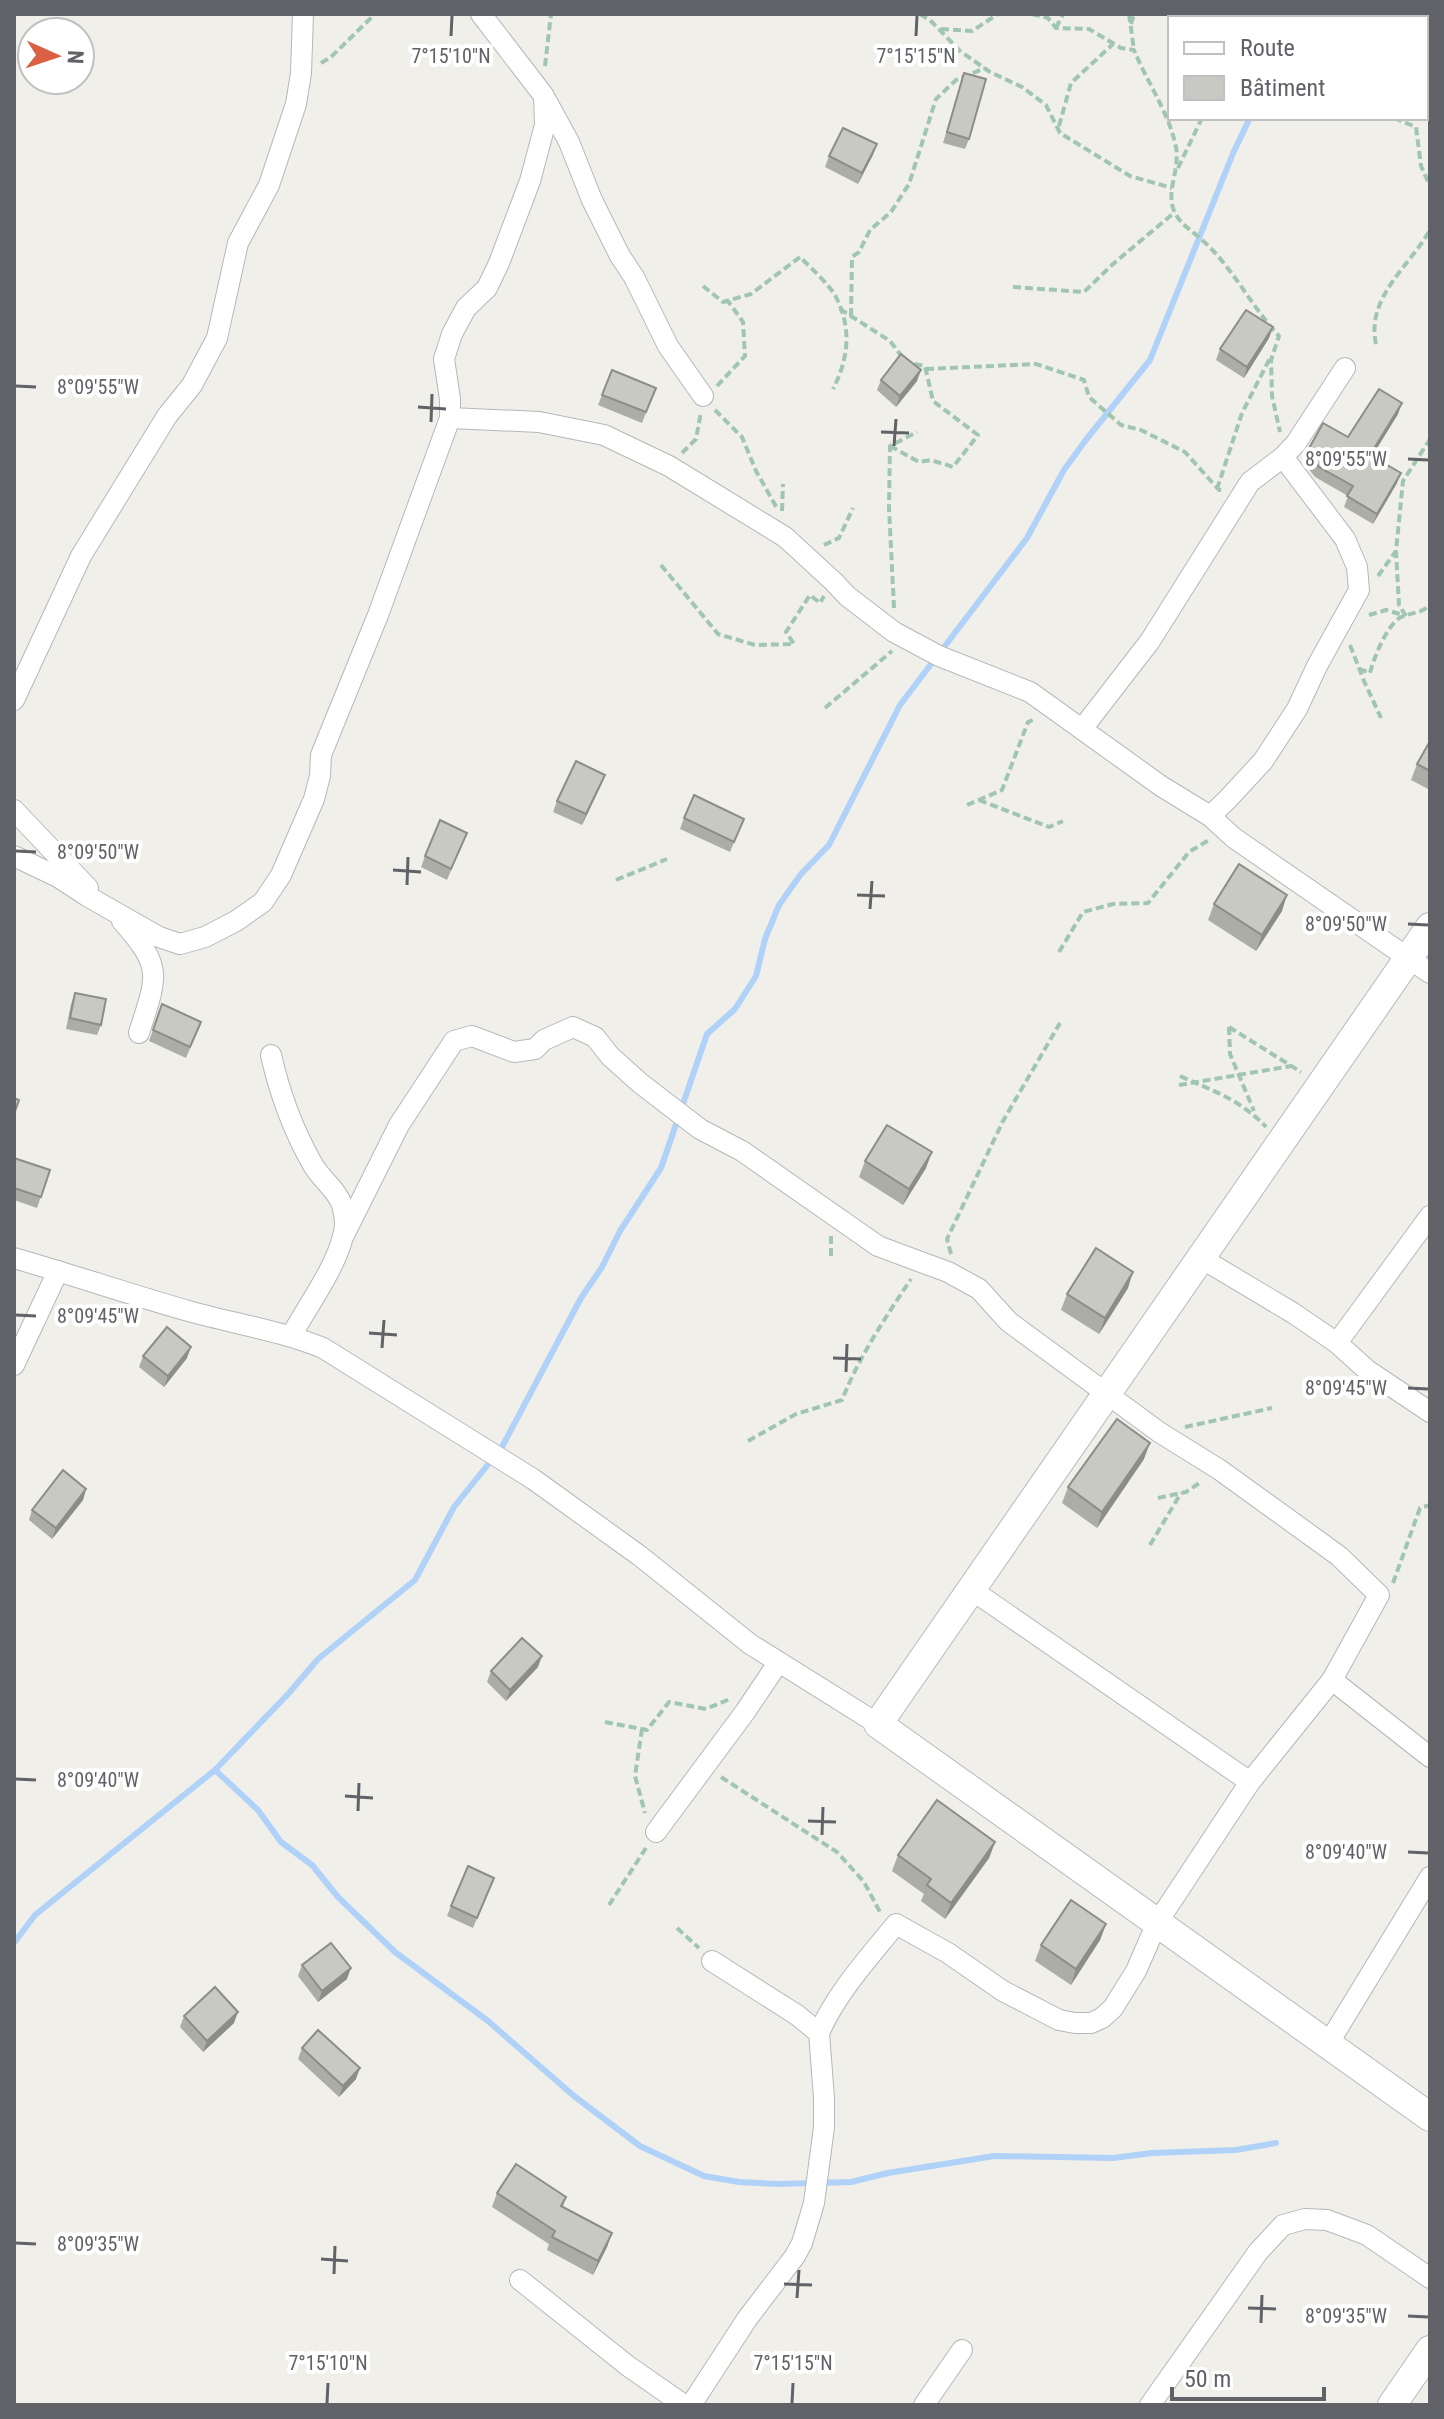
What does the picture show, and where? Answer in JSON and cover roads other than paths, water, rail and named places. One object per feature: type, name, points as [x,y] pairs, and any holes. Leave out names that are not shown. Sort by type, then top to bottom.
[{"type":"street","points":[[14,700],[81,556],[167,416],[192,385],[217,338],[238,243],[269,185],[296,104],[301,73],[303,14]]},
{"type":"street","points":[[481,14],[544,96],[569,142],[592,200],[620,256],[634,277],[668,346],[703,396]]},
{"type":"street","points":[[14,856],[180,944],[205,937],[263,902],[281,875],[306,822],[320,776],[321,755],[378,615],[450,418],[444,359],[452,334],[466,308],[487,288],[516,220],[545,125],[544,96]]},
{"type":"street","points":[[1082,729],[1150,641],[1250,482],[1283,447],[1296,443],[1345,368]]},
{"type":"street","points":[[450,418],[515,420],[566,426],[604,435],[669,466],[785,537],[847,596],[906,639],[939,656],[1030,692],[1419,966]]},
{"type":"street","points":[[1210,816],[1263,761],[1297,709],[1359,590],[1357,567],[1345,539],[1283,447]]},
{"type":"street","points":[[14,810],[112,910],[140,942],[153,965]]},
{"type":"street","points":[[878,1724],[1323,1081],[1419,966],[1430,927]]},
{"type":"street","points":[[139,1033],[154,985],[153,965],[164,938]]},
{"type":"street","points":[[291,1336],[323,1281],[399,1125],[454,1041],[472,1036],[514,1052],[524,1051],[535,1049],[544,1040],[573,1027],[595,1037],[610,1056],[640,1083],[700,1129],[742,1151],[878,1246],[948,1272],[979,1289],[1009,1322],[1159,1432],[1220,1470],[1339,1556],[1379,1595],[1332,1680],[1250,1782],[1157,1923],[1136,1971],[1113,2008],[1102,2018],[1091,2023],[1059,2020],[1003,1991],[948,1953],[896,1924],[842,1992],[828,2012],[819,2033],[824,2127],[814,2203],[802,2243],[747,2319],[691,2405]]},
{"type":"street","points":[[271,1055],[292,1126],[314,1167],[342,1205],[344,1235]]},
{"type":"street","points":[[1337,1343],[1430,1216]]},
{"type":"street","points":[[14,1258],[115,1287],[148,1300],[291,1336],[323,1348],[533,1479],[640,1556],[750,1644],[878,1724],[1430,2117]]},
{"type":"street","points":[[1201,1258],[1293,1313],[1337,1343],[1367,1370],[1430,1412]]},
{"type":"street","points":[[14,1365],[58,1271]]},
{"type":"street","points":[[972,1590],[1250,1782]]},
{"type":"street","points":[[656,1832],[778,1663]]},
{"type":"street","points":[[1332,1680],[1430,1757]]},
{"type":"street","points":[[1328,2044],[1430,1877]]},
{"type":"street","points":[[712,1961],[797,2015],[819,2033]]},
{"type":"street","points":[[1150,2405],[1258,2252],[1283,2225],[1305,2219],[1327,2220],[1367,2235],[1430,2278]]},
{"type":"street","points":[[520,2280],[628,2366],[684,2405]]},
{"type":"street","points":[[924,2405],[962,2350]]},
{"type":"street","points":[[1392,2405],[1430,2350]]},
{"type":"waterway","points":[[14,1943],[35,1915],[215,1770],[318,1659],[415,1580],[454,1507],[502,1447],[581,1298],[661,1168],[707,1034],[735,1009],[756,976],[765,939],[779,905],[801,874],[829,845],[900,705],[1027,538],[1064,470],[1085,441],[1150,360],[1249,120]]},
{"type":"waterway","points":[[215,1770],[258,1810],[281,1842],[312,1865],[338,1897],[395,1952],[488,2021],[574,2096],[640,2146],[704,2176],[778,2184],[851,2182],[994,2156],[1113,2158],[1152,2153],[1236,2150],[1276,2143]]}]
